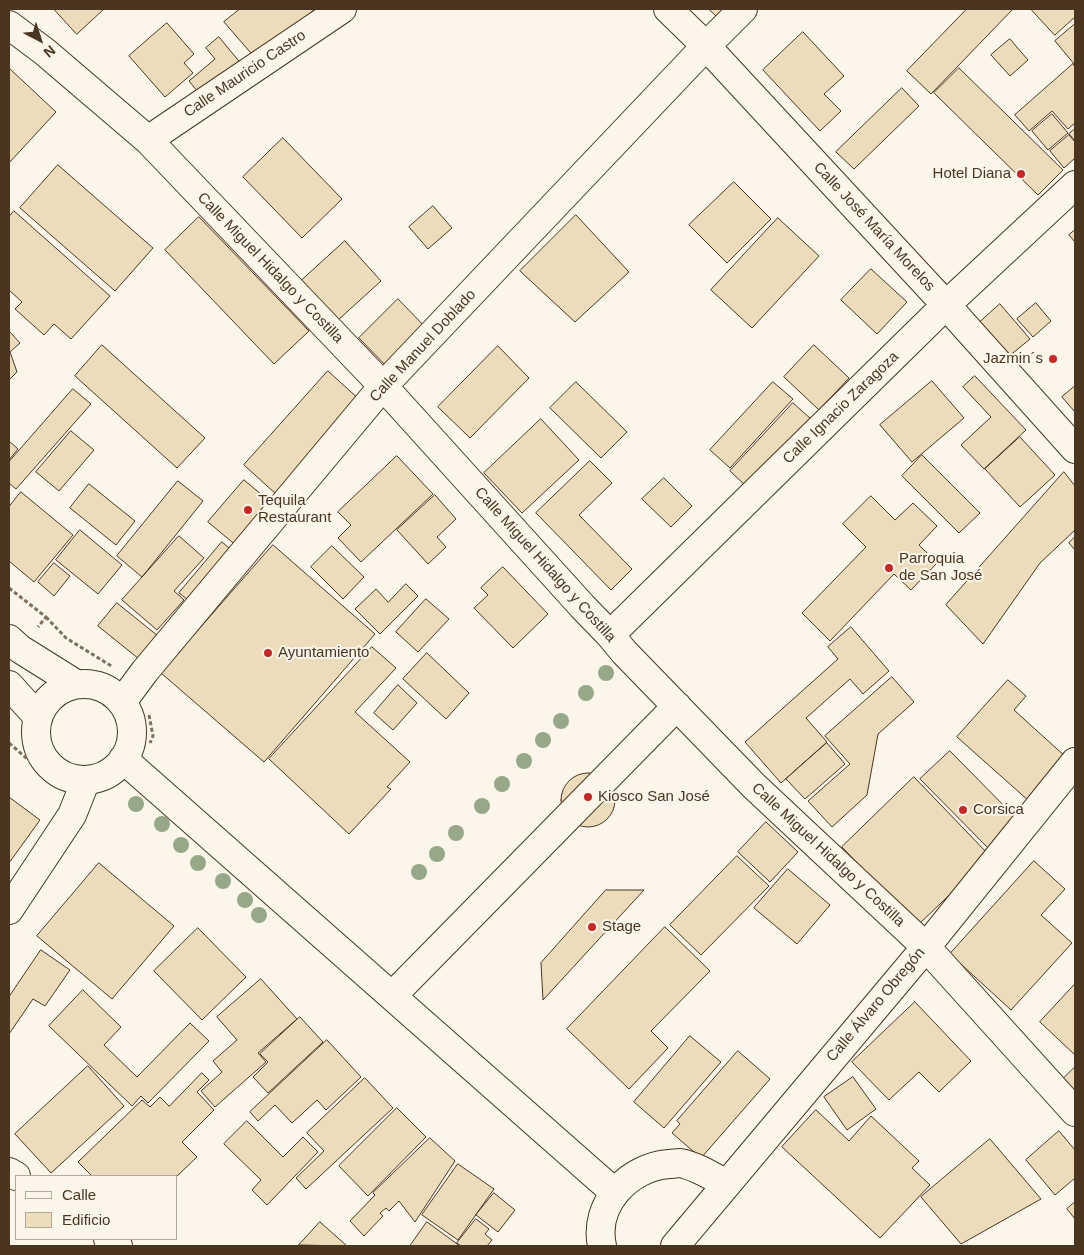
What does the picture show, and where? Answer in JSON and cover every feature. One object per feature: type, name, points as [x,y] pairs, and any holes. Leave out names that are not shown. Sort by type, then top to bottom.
[{"type":"street","name":"Calle Mauricio Castro","points":[[148,140],[342,9]]},
{"type":"street","name":"Calle José María Morelos","points":[[668,9],[706,46],[946,305],[1075,449]]},
{"type":"street","name":"Calle Manuel Doblado","points":[[128,695],[383,386],[743,9]]},
{"type":"street","name":"Calle Miguel Hidalgo y Costilla","points":[[9,25],[45,52],[148,140],[383,386],[624,652],[754,786],[926,947],[1075,1112]]},
{"type":"street","name":"Calle Ignacio Zaragoza","points":[[610,635],[946,305],[1075,184]]},
{"type":"street","points":[[9,639],[76,684]]},
{"type":"street","points":[[82,791],[71,778],[57,772],[46,762],[38,748],[36,733],[38,717],[52,695],[76,684],[102,687],[115,694],[128,695],[132,724],[131,765],[614,1192]]},
{"type":"street","points":[[9,685],[38,717]]},
{"type":"street","points":[[392,996],[677,706]]},
{"type":"street","name":"Calle Álvaro Obregón","points":[[675,1246],[926,947],[1075,762]]},
{"type":"street","points":[[9,910],[72,815],[82,791],[97,778],[131,765]]},
{"type":"street","points":[[602,1246],[603,1215],[614,1192],[632,1175],[655,1165],[680,1163],[726,1184]]},
{"type":"path","points":[[46,617],[66,638],[118,670],[128,695],[142,698],[149,716],[153,736],[131,765]]},
{"type":"path","points":[[9,744],[82,791]]},
{"type":"building","points":[[54,9],[104,9],[77,34]]},
{"type":"building","points":[[240,9],[315,9],[256,59],[224,22]]},
{"type":"building","points":[[709,9],[740,9],[726,25]]},
{"type":"building","points":[[967,9],[1013,9],[931,94],[907,71]]},
{"type":"building","points":[[1031,9],[1075,9],[1075,17],[1055,35]]},
{"type":"building","points":[[167,23],[194,54],[184,63],[193,73],[165,97],[129,56]]},
{"type":"building","points":[[1075,24],[1075,65],[1055,41]]},
{"type":"building","points":[[803,32],[844,76],[824,94],[841,111],[820,131],[763,70]]},
{"type":"building","points":[[219,37],[243,66],[203,98],[189,81],[215,59],[206,48]]},
{"type":"building","points":[[1010,39],[1028,60],[1010,76],[991,55]]},
{"type":"building","points":[[1073,64],[1075,67],[1075,123],[1068,129],[1052,111],[1029,131],[1015,115]]},
{"type":"building","points":[[9,68],[56,112],[9,163]]},
{"type":"building","points":[[959,68],[1063,170],[1038,195],[934,93]]},
{"type":"building","points":[[902,88],[919,106],[854,169],[836,152]]},
{"type":"building","points":[[1052,114],[1068,133],[1048,150],[1032,131]]},
{"type":"building","points":[[1075,129],[1075,141],[1069,134]]},
{"type":"building","points":[[1069,135],[1075,142],[1075,158],[1064,168],[1050,151]]},
{"type":"building","points":[[283,138],[342,199],[302,238],[243,177]]},
{"type":"building","points":[[58,165],[153,248],[115,291],[20,208]]},
{"type":"building","points":[[734,182],[771,219],[727,263],[689,225]]},
{"type":"building","points":[[433,206],[452,228],[428,249],[409,227]]},
{"type":"building","points":[[14,211],[110,296],[71,339],[54,324],[44,335],[15,309],[22,302],[9,290],[9,217]]},
{"type":"building","points":[[576,215],[629,272],[575,322],[520,271]]},
{"type":"building","points":[[199,217],[309,331],[274,364],[165,250]]},
{"type":"building","points":[[778,218],[819,256],[752,328],[711,290]]},
{"type":"building","points":[[1075,230],[1075,242],[1069,235]]},
{"type":"building","points":[[345,241],[381,281],[337,321],[301,281]]},
{"type":"building","points":[[871,269],[907,302],[877,334],[841,300]]},
{"type":"building","points":[[398,299],[431,333],[391,371],[359,338]]},
{"type":"building","points":[[1036,303],[1051,321],[1033,337],[1017,319]]},
{"type":"building","points":[[1000,304],[1030,339],[1008,357],[979,323]]},
{"type":"building","points":[[9,331],[20,343],[10,352],[17,372],[9,380]]},
{"type":"building","points":[[102,345],[205,438],[177,468],[75,376]]},
{"type":"building","points":[[814,345],[849,378],[819,410],[784,377]]},
{"type":"building","points":[[498,346],[529,378],[470,438],[438,407]]},
{"type":"building","points":[[328,371],[361,401],[277,495],[244,465]]},
{"type":"building","points":[[975,376],[1026,430],[984,469],[961,445],[991,417],[963,387]]},
{"type":"building","points":[[932,381],[964,418],[912,462],[880,425]]},
{"type":"building","points":[[576,382],[627,432],[601,458],[550,408]]},
{"type":"building","points":[[773,382],[793,399],[730,468],[710,450]]},
{"type":"building","points":[[1075,386],[1075,412],[1062,397]]},
{"type":"building","points":[[73,389],[91,404],[16,489],[9,483],[9,462]]},
{"type":"building","points":[[793,403],[811,419],[747,487],[730,471]]},
{"type":"building","points":[[541,419],[579,460],[522,513],[484,473]]},
{"type":"building","points":[[71,431],[94,450],[59,491],[36,472]]},
{"type":"building","points":[[1020,437],[1055,475],[1020,507],[985,469]]},
{"type":"building","points":[[9,441],[18,449],[9,460]]},
{"type":"building","points":[[922,455],[980,513],[959,533],[902,476]]},
{"type":"building","points":[[397,456],[433,494],[361,562],[338,538],[351,525],[338,512]]},
{"type":"building","points":[[590,461],[612,483],[579,515],[632,569],[611,590],[536,513]]},
{"type":"building","points":[[1064,472],[1075,486],[1075,530],[1040,563],[983,644],[946,605]]},
{"type":"building","points":[[664,478],[692,506],[671,527],[642,499]]},
{"type":"building","points":[[244,480],[274,505],[238,547],[208,522]]},
{"type":"building","points":[[178,481],[203,501],[142,577],[117,556]]},
{"type":"building","points":[[89,484],[135,521],[116,545],[70,508]]},
{"type":"building","points":[[21,492],[73,535],[34,582],[9,561],[9,507]]},
{"type":"building","points":[[435,495],[456,519],[437,537],[446,547],[428,564],[397,530]]},
{"type":"building","name":"Parroquia de San José","points":[[871,496],[895,520],[913,503],[937,526],[919,545],[937,563],[911,590],[894,574],[830,641],[802,613],[866,547],[843,524]]},
{"type":"building","points":[[80,530],[122,565],[98,594],[56,560]]},
{"type":"building","points":[[179,536],[204,558],[174,591],[184,600],[157,630],[122,600]]},
{"type":"building","points":[[1075,537],[1075,550],[1069,543]]},
{"type":"building","points":[[222,542],[236,554],[193,604],[179,593]]},
{"type":"building","name":"Ayuntamiento","points":[[273,545],[375,634],[264,762],[161,673]]},
{"type":"building","points":[[332,546],[364,577],[343,599],[311,567]]},
{"type":"building","points":[[54,563],[70,576],[54,596],[38,582]]},
{"type":"building","points":[[503,567],[548,614],[513,648],[474,608],[488,595],[481,588]]},
{"type":"building","points":[[406,584],[418,596],[380,634],[355,609],[376,589],[388,602]]},
{"type":"building","points":[[426,599],[449,619],[418,652],[396,632]]},
{"type":"building","points":[[117,603],[163,640],[144,663],[98,626]]},
{"type":"building","points":[[851,627],[889,671],[863,694],[850,679],[806,718],[827,742],[781,783],[745,742],[838,659],[828,647]]},
{"type":"building","points":[[372,647],[396,668],[355,712],[410,762],[387,787],[391,789],[349,834],[269,759]]},
{"type":"building","points":[[427,653],[469,693],[446,719],[403,679]]},
{"type":"building","points":[[892,677],[914,702],[878,734],[867,795],[832,827],[808,801],[850,764],[825,736]]},
{"type":"building","points":[[1008,680],[1026,696],[1014,710],[1067,758],[1029,801],[957,737]]},
{"type":"building","points":[[398,685],[417,703],[393,730],[374,713]]},
{"type":"building","points":[[827,743],[845,764],[805,799],[786,779]]},
{"type":"building","points":[[950,751],[1019,821],[990,850],[920,779]]},
{"type":"building","name":"Kiosco San José","points":[[588,773],[598,775],[607,781],[613,790],[615,800],[613,810],[607,819],[598,825],[588,827],[578,825],[569,819],[563,810],[561,800],[563,790],[569,781],[578,775]]},
{"type":"building","points":[[914,777],[990,856],[917,926],[842,847]]},
{"type":"building","points":[[9,797],[40,820],[9,863]]},
{"type":"building","points":[[766,822],[798,852],[770,882],[738,852]]},
{"type":"building","points":[[737,856],[769,886],[701,955],[670,925]]},
{"type":"building","points":[[1034,861],[1065,889],[1041,915],[1072,943],[1011,1010],[950,954]]},
{"type":"building","points":[[99,863],[174,926],[112,999],[37,936]]},
{"type":"building","points":[[788,869],[830,905],[797,944],[754,908]]},
{"type":"building","name":"Stage","points":[[606,890],[644,890],[543,1000],[541,963]]},
{"type":"building","points":[[665,927],[710,971],[651,1031],[668,1048],[629,1089],[567,1029]]},
{"type":"building","points":[[198,928],[246,977],[202,1020],[154,971]]},
{"type":"building","points":[[41,950],[70,970],[45,1006],[33,999],[9,1034],[9,997]]},
{"type":"building","points":[[261,979],[297,1019],[258,1053],[266,1062],[215,1107],[201,1091],[222,1072],[213,1061],[237,1040],[217,1017]]},
{"type":"building","points":[[1075,984],[1075,1055],[1040,1022]]},
{"type":"building","points":[[83,990],[121,1027],[104,1045],[137,1077],[190,1023],[209,1041],[148,1103],[141,1096],[132,1106],[49,1026]]},
{"type":"building","points":[[915,1002],[971,1061],[939,1092],[919,1072],[889,1100],[852,1062]]},
{"type":"building","points":[[300,1017],[323,1042],[268,1093],[253,1077],[268,1062],[260,1054]]},
{"type":"building","points":[[690,1036],[721,1062],[664,1128],[634,1102]]},
{"type":"building","points":[[327,1040],[361,1077],[326,1110],[317,1100],[292,1123],[275,1105],[258,1121],[250,1112]]},
{"type":"building","points":[[738,1051],[770,1079],[701,1158],[672,1133],[680,1124],[677,1121]]},
{"type":"building","points":[[88,1066],[124,1106],[51,1173],[15,1134]]},
{"type":"building","points":[[1075,1067],[1075,1092],[1063,1079]]},
{"type":"building","points":[[202,1073],[209,1080],[197,1092],[214,1110],[182,1142],[197,1157],[178,1175],[91,1175],[78,1162],[142,1100],[150,1107],[160,1097],[169,1106]]},
{"type":"building","points":[[853,1077],[876,1109],[847,1130],[824,1097]]},
{"type":"building","points":[[365,1078],[393,1108],[306,1189],[296,1178],[324,1151],[307,1133]]},
{"type":"building","points":[[397,1108],[426,1137],[368,1196],[339,1166]]},
{"type":"building","points":[[816,1110],[849,1141],[871,1116],[919,1161],[912,1168],[930,1185],[880,1238],[782,1147]]},
{"type":"building","points":[[247,1121],[283,1157],[303,1137],[318,1152],[267,1205],[252,1190],[261,1180],[224,1144]]},
{"type":"building","points":[[1059,1131],[1075,1150],[1075,1178],[1055,1195],[1026,1160]]},
{"type":"building","points":[[430,1138],[455,1161],[415,1222],[399,1201],[389,1211],[386,1208],[380,1213],[383,1216],[364,1236],[350,1221],[375,1195],[373,1193]]},
{"type":"building","points":[[990,1139],[1041,1199],[961,1244],[921,1197]]},
{"type":"building","points":[[458,1164],[494,1189],[458,1240],[422,1215]]},
{"type":"building","points":[[494,1193],[515,1210],[498,1232],[476,1215]]},
{"type":"building","points":[[1075,1202],[1075,1219],[1067,1209]]},
{"type":"building","points":[[476,1219],[489,1229],[485,1234],[492,1240],[487,1246],[461,1246],[457,1243]]},
{"type":"building","points":[[320,1222],[347,1246],[299,1245]]},
{"type":"building","points":[[427,1222],[460,1246],[410,1246]]},
{"type":"place","name":"Hotel Diana","points":[[1021,174]]},
{"type":"place","name":"Jazmin´s","points":[[1053,359]]},
{"type":"place","name":"Tequila Restaurant","points":[[248,510]]},
{"type":"place","name":"Parroquia de San José","points":[[889,568]]},
{"type":"place","name":"Ayuntamiento","points":[[268,653]]},
{"type":"place","name":"Kiosco San José","points":[[588,797]]},
{"type":"place","name":"Corsica","points":[[963,810]]},
{"type":"place","name":"Stage","points":[[592,927]]}]
